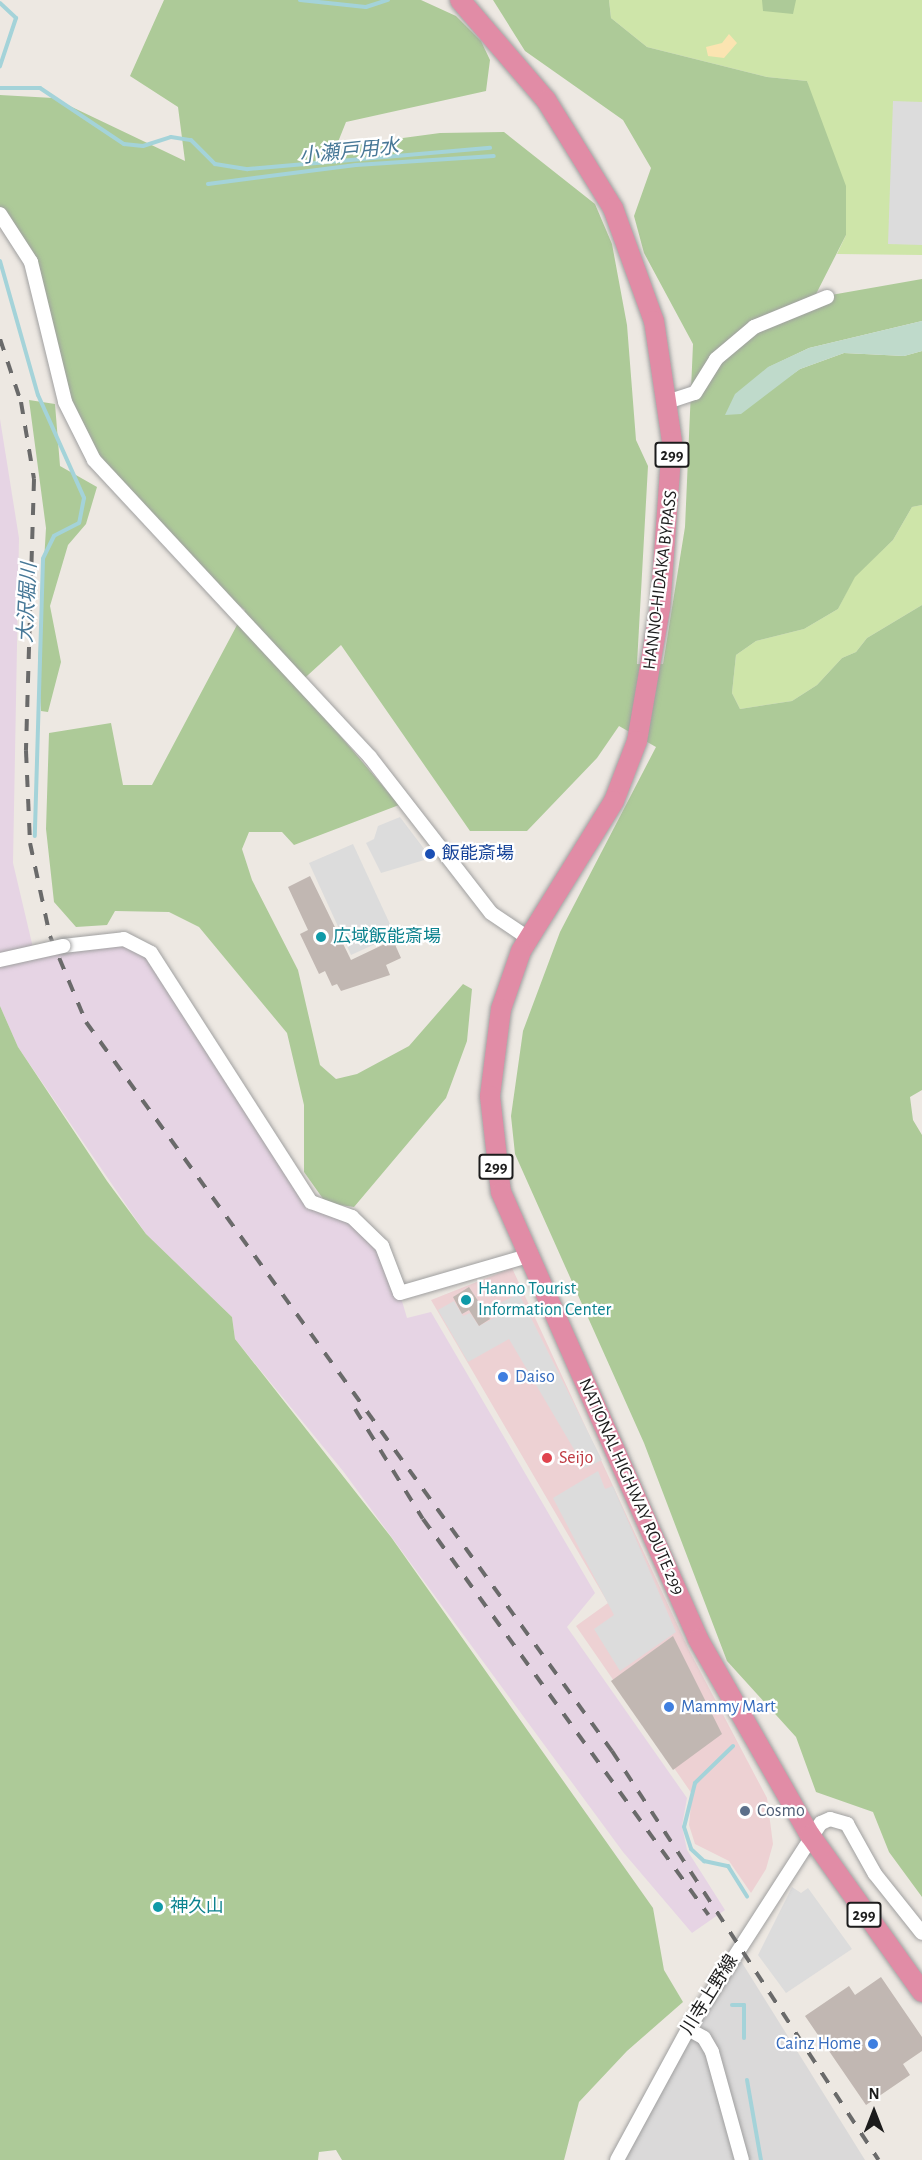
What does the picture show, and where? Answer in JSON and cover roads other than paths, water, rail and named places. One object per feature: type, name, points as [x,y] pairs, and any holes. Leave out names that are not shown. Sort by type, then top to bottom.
[{"type":"highway","name":"HANNO-HIDAKA BYPASS","points":[[460,0],[546,100],[600,182],[642,281],[670,401],[672,490],[667,553],[637,741],[609,809],[528,938]]},
{"type":"highway","name":"NATIONAL HIGHWAY ROUTE 299","points":[[528,938],[501,1009],[490,1096],[501,1192],[527,1256],[698,1639],[810,1835],[922,1992]]},
{"type":"street","points":[[0,214],[31,262],[65,402],[94,460],[370,757],[491,913],[528,938]]},
{"type":"street","points":[[670,401],[695,393],[716,359],[754,327],[827,297]]},
{"type":"street","points":[[0,960],[63,946],[124,939],[151,953],[311,1202],[352,1217],[382,1246],[399,1293],[527,1256]]},
{"type":"street","points":[[810,1835],[831,1818],[847,1824],[875,1874],[922,1933]]},
{"type":"street","name":"川寺上野線","points":[[617,2160],[688,2029],[810,1835]]},
{"type":"street","points":[[688,2029],[704,2038],[712,2052],[742,2160]]},
{"type":"waterway","points":[[300,0],[366,7],[388,0]]},
{"type":"waterway","name":"大沢堀川","points":[[0,3],[16,18],[0,66]]},
{"type":"waterway","points":[[0,88],[40,88],[124,144],[143,146],[171,137],[191,140],[215,164],[248,169],[490,148]]},
{"type":"waterway","name":"小瀬戸用水","points":[[208,184],[356,165],[494,156]]},
{"type":"waterway","name":"大沢堀川","points":[[0,261],[38,395],[84,498],[79,523],[54,536],[43,559],[35,836]]},
{"type":"waterway","points":[[733,1746],[695,1783],[684,1827],[691,1849],[704,1861],[728,1866],[747,1897]]},
{"type":"waterway","points":[[732,2005],[744,2005],[744,2038]]},
{"type":"waterway","points":[[747,2080],[761,2160]]},
{"type":"railway","points":[[0,339],[21,402],[34,479],[26,751],[30,843],[50,936],[86,1022],[612,1751],[879,2160]]},
{"type":"railway","points":[[355,1409],[423,1519],[709,1915]]},
{"type":"place","name":"飯能斎場","points":[[430,854]]},
{"type":"place","name":"広域飯能斎場","points":[[321,937]]},
{"type":"place","name":"Hanno Tourist Information Center","points":[[466,1300]]},
{"type":"place","name":"Daiso","points":[[503,1377]]},
{"type":"place","name":"Seijo","points":[[547,1458]]},
{"type":"place","name":"Mammy Mart","points":[[669,1707]]},
{"type":"place","name":"Cosmo","points":[[745,1811]]},
{"type":"place","name":"神久山","points":[[158,1907]]},
{"type":"place","name":"Cainz Home","points":[[873,2044]]}]
